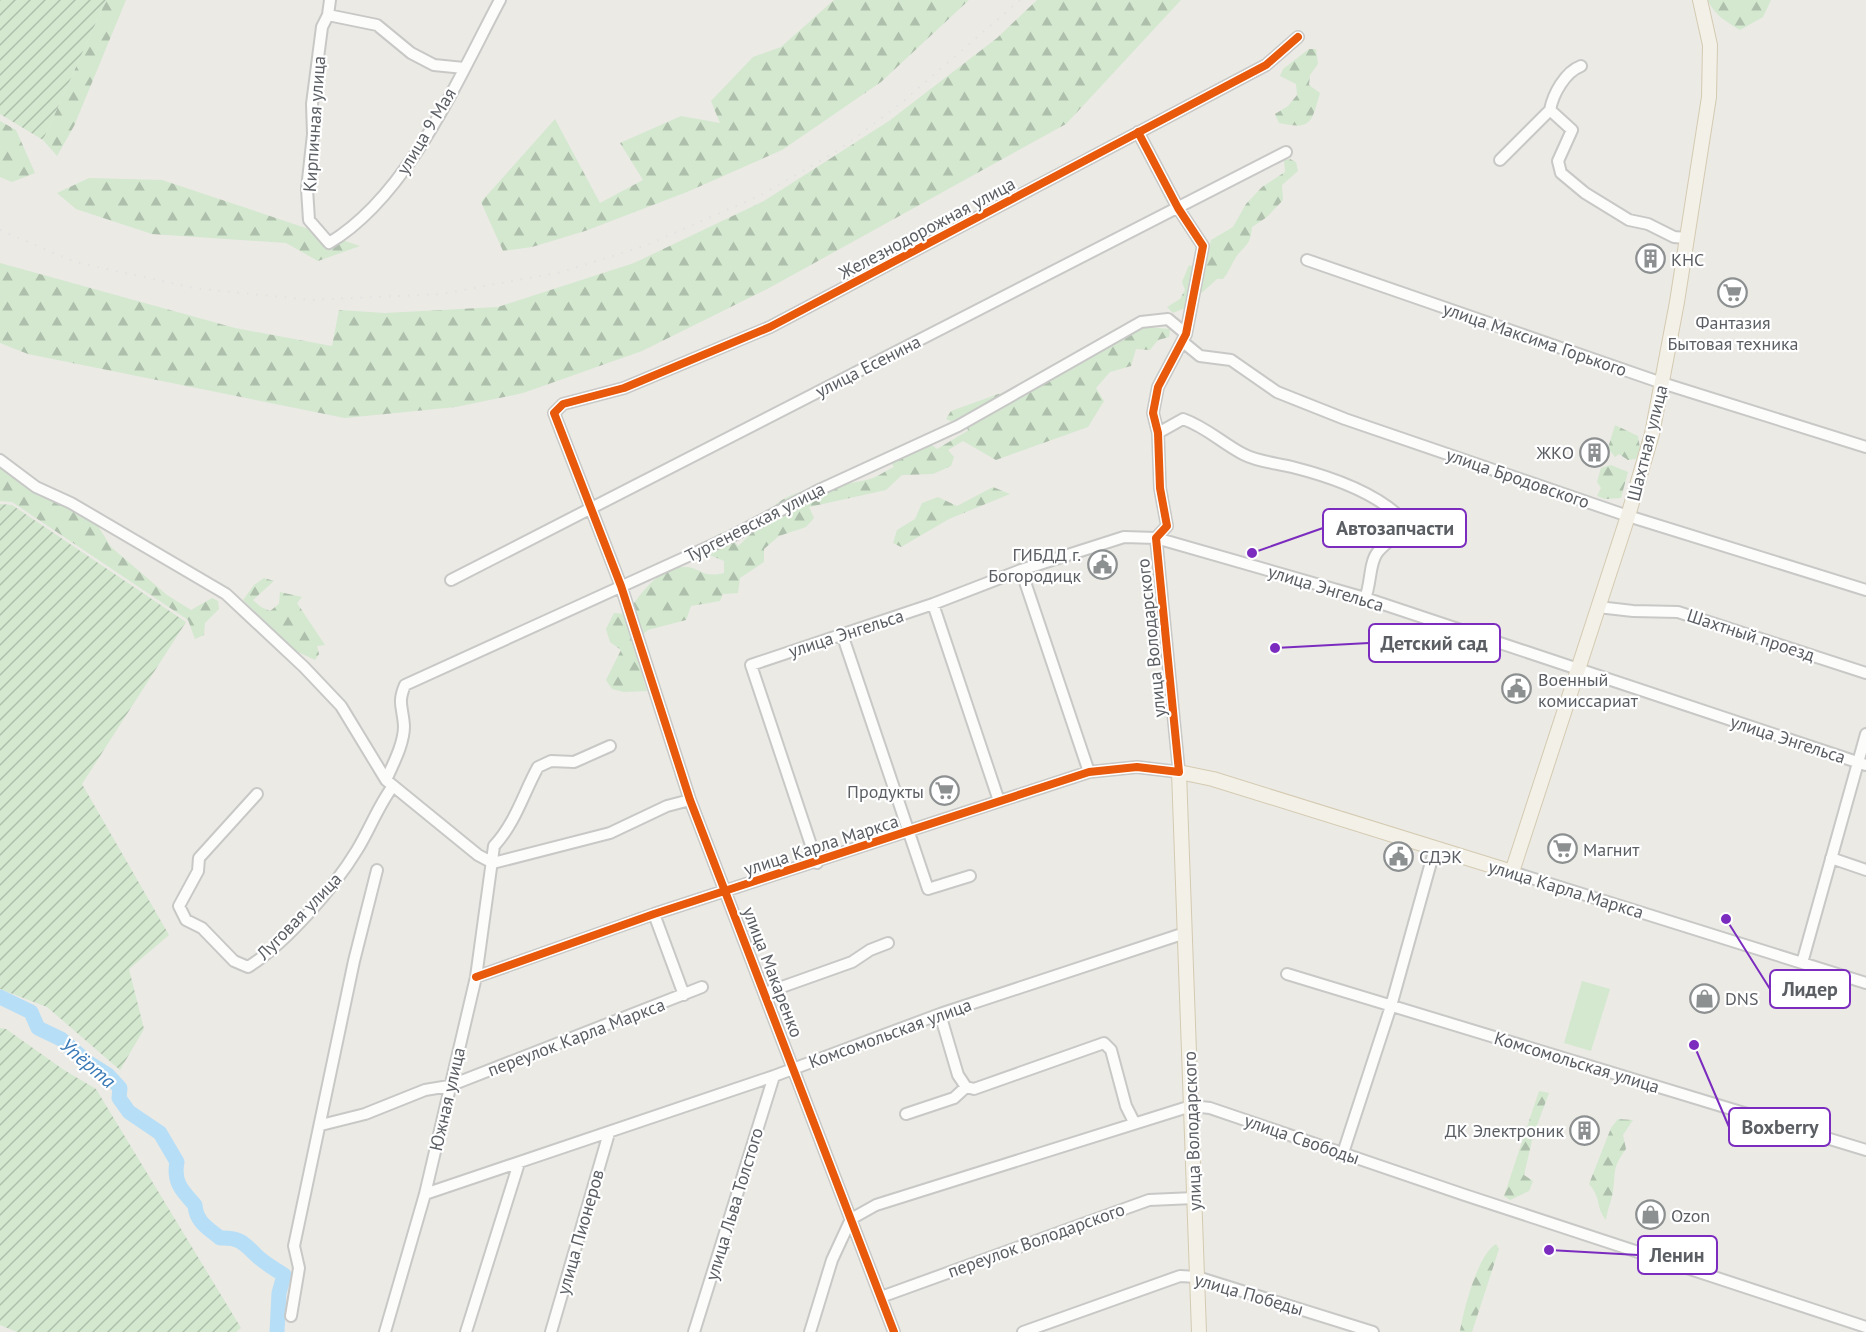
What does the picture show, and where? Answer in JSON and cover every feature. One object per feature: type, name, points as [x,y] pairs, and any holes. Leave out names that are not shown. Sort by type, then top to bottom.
[{"type":"main road","name":"Шахтная улица","points":[[1512,872],[1645,462],[1662,383],[1709,96],[1710,45],[1700,0]]},
{"type":"main road","name":"улица Карла Маркса","points":[[1179,772],[1213,779],[1512,872]]},
{"type":"main road","name":"улица Володарского","points":[[1179,772],[1199,1332]]},
{"type":"street","name":"Кирпичная улица","points":[[329,243],[309,220],[307,189],[313,134],[312,104],[322,27],[328,15],[330,0]]},
{"type":"street","name":"улица 9 Мая","points":[[329,243],[344,234],[394,182],[418,150],[500,0]]},
{"type":"street","points":[[328,15],[377,25],[411,53],[434,65],[464,68]]},
{"type":"street","name":"Железнодорожная улица","points":[[554,413],[563,404],[624,388],[770,327],[1266,65],[1298,37]]},
{"type":"street","points":[[1500,160],[1550,110],[1552,99],[1572,70],[1581,66]]},
{"type":"street","points":[[1550,110],[1572,130],[1558,160],[1561,173],[1586,193],[1629,220],[1648,224],[1674,237],[1686,238]]},
{"type":"street","name":"улица Володарского","points":[[1138,132],[1178,208],[1203,246],[1185,338],[1158,387],[1152,413],[1158,433],[1160,488],[1167,526],[1156,538],[1179,772]]},
{"type":"street","name":"улица Есенина","points":[[450,580],[1286,152]]},
{"type":"street","name":"улица Максима Горького","points":[[1307,260],[1662,383],[1866,447]]},
{"type":"street","name":"Тургеневская улица","points":[[389,783],[404,728],[399,699],[405,685],[720,542],[821,489],[958,426],[1141,322],[1168,319],[1185,338]]},
{"type":"street","name":"улица Бродовского","points":[[1185,338],[1200,356],[1231,360],[1277,392],[1345,419],[1628,516],[1866,591]]},
{"type":"street","name":"улица Макаренко","points":[[554,413],[621,586],[690,800],[894,1332]]},
{"type":"street","points":[[1158,433],[1183,419],[1209,431],[1243,454],[1358,490],[1389,507],[1398,515],[1400,530],[1396,537],[1377,552],[1365,598]]},
{"type":"street","points":[[0,460],[36,487],[71,503],[226,594],[304,667],[341,706],[389,783],[478,855],[493,863],[610,833],[667,806],[690,800]]},
{"type":"street","name":"улица Энгельса","points":[[817,863],[751,665],[933,604],[1021,570],[1124,537],[1156,538],[1365,598],[1862,763]]},
{"type":"street","points":[[1021,570],[1089,772]]},
{"type":"street","points":[[933,604],[999,801]]},
{"type":"street","name":"Шахтный проезд","points":[[1598,606],[1633,611],[1678,612],[1866,672]]},
{"type":"street","points":[[842,634],[928,889],[970,876]]},
{"type":"street","points":[[1802,963],[1831,858],[1862,763],[1866,734]]},
{"type":"street","name":"Южная улица","points":[[384,1332],[425,1194],[476,977],[494,846],[507,832],[518,812],[538,766],[551,761],[574,762],[610,746]]},
{"type":"street","name":"улица Карла Маркса","points":[[476,977],[654,914],[817,863],[1089,772],[1137,767],[1179,772]]},
{"type":"street","name":"Луговая улица","points":[[257,794],[199,858],[198,871],[179,906],[186,920],[202,928],[234,961],[248,967],[261,959],[309,911],[345,869],[389,783]]},
{"type":"street","points":[[1343,1153],[1391,1006],[1435,848]]},
{"type":"street","points":[[1831,858],[1866,870]]},
{"type":"street","name":"Луговая улица","points":[[291,1316],[299,1268],[294,1246],[354,961],[377,870]]},
{"type":"street","name":"улица Карла Маркса","points":[[1512,872],[1866,983]]},
{"type":"street","points":[[654,914],[684,995]]},
{"type":"street","name":"Комсомольская улица","points":[[425,1194],[774,1076],[940,1014],[1185,933]]},
{"type":"street","points":[[765,993],[852,962],[870,950],[888,943]]},
{"type":"street","name":"Комсомольская улица","points":[[1287,974],[1866,1150]]},
{"type":"street","name":"переулок Карла Маркса","points":[[321,1125],[365,1114],[425,1090],[449,1086],[702,987]]},
{"type":"street","points":[[940,1014],[958,1075],[966,1088]]},
{"type":"street","points":[[906,1114],[954,1098],[966,1088],[974,1089],[1104,1043],[1110,1050],[1126,1106],[1134,1122]]},
{"type":"street","name":"улица Льва Толстого","points":[[694,1332],[774,1076]]},
{"type":"street","name":"улица Свободы","points":[[851,1219],[876,1206],[1134,1122],[1191,1106],[1210,1108],[1866,1327]]},
{"type":"street","name":"улица Пионеров","points":[[550,1332],[609,1132]]},
{"type":"street","points":[[466,1332],[519,1163]]},
{"type":"street","name":"переулок Володарского","points":[[881,1297],[1149,1200],[1194,1198]]},
{"type":"street","points":[[810,1332],[832,1260],[851,1219]]},
{"type":"street","name":"улица Победы","points":[[1023,1332],[1180,1276],[1197,1277],[1373,1332]]},
{"type":"green space","points":[[0,0],[106,0],[43,140],[0,114]]},
{"type":"green space","points":[[106,0],[126,0],[74,126],[57,156],[43,140]]},
{"type":"green space","points":[[834,0],[969,0],[881,82],[782,150],[687,192],[585,231],[532,247],[503,251],[481,202],[555,119],[600,203],[643,180],[620,143],[681,116],[720,123],[711,101],[753,57],[781,47]]},
{"type":"green space","points":[[1037,0],[1181,0],[1066,124],[769,288],[642,351],[523,393],[456,407],[345,418],[28,354],[0,343],[0,263],[235,328],[332,346],[339,310],[385,313],[498,307],[634,263],[764,201],[889,121],[997,38]]},
{"type":"green space","points":[[1708,0],[1771,0],[1763,17],[1740,30],[1717,14]]},
{"type":"green space","points":[[1309,49],[1316,49],[1318,64],[1310,75],[1309,85],[1320,93],[1312,118],[1298,125],[1279,123],[1275,114],[1288,106],[1297,95],[1296,84],[1280,76],[1283,69]]},
{"type":"green space","points":[[0,121],[16,130],[35,173],[12,182],[0,177]]},
{"type":"green space","points":[[1290,159],[1296,162],[1298,171],[1282,185],[1283,200],[1267,217],[1252,227],[1249,241],[1223,279],[1217,279],[1185,308],[1173,313],[1167,307],[1180,299],[1185,290],[1182,282],[1189,265],[1205,271],[1211,240],[1233,227],[1246,204],[1262,187],[1285,172],[1284,160]]},
{"type":"green space","points":[[89,178],[162,180],[360,246],[318,261],[286,243],[152,234],[76,209],[57,193]]},
{"type":"green space","points":[[1147,327],[1170,329],[1169,337],[1158,340],[1150,350],[1136,349],[1131,366],[1110,372],[1096,388],[1104,401],[1088,427],[996,460],[963,441],[948,450],[954,457],[951,466],[933,474],[902,475],[886,490],[809,507],[814,518],[806,527],[779,536],[764,549],[764,562],[740,578],[738,593],[723,594],[720,601],[691,606],[686,620],[648,630],[633,643],[647,691],[624,692],[612,689],[606,680],[621,650],[610,642],[606,629],[614,613],[626,614],[657,577],[674,568],[689,567],[710,574],[724,573],[724,561],[693,548],[725,531],[738,546],[774,506],[790,496],[814,488],[873,478],[894,467],[884,453],[923,438],[937,449],[969,430],[946,419],[951,411],[1004,392],[1012,402],[1018,384],[1112,331],[1124,328],[1128,335]]},
{"type":"green space","points":[[1615,425],[1638,436],[1640,448],[1636,459],[1628,460],[1619,454],[1615,457],[1608,448]]},
{"type":"green space","points":[[1611,465],[1628,472],[1621,498],[1605,499],[1597,496],[1601,488],[1597,482],[1601,468]]},
{"type":"green space","points":[[0,466],[37,495],[54,500],[98,526],[111,547],[167,595],[191,610],[212,598],[218,601],[219,609],[205,623],[204,635],[195,639],[188,620],[12,502],[0,501]]},
{"type":"green space","points":[[993,487],[1010,494],[949,519],[901,547],[893,543],[897,530],[915,519],[922,503],[938,497],[957,506]]},
{"type":"green space","points":[[0,504],[12,505],[186,622],[82,784],[169,935],[129,969],[144,1029],[120,1070],[47,1007],[0,989]]},
{"type":"green space","points":[[264,578],[274,581],[253,600],[261,607],[270,611],[279,604],[280,592],[302,597],[297,603],[325,645],[317,646],[319,654],[315,660],[296,651],[243,600],[254,585]]},
{"type":"green space","points":[[1582,981],[1610,989],[1591,1051],[1564,1043]]},
{"type":"green space","points":[[0,1028],[6,1029],[64,1070],[96,1089],[241,1328],[236,1332],[17,1332],[0,1325]]},
{"type":"green space","points":[[1539,1091],[1549,1093],[1533,1136],[1524,1175],[1533,1181],[1529,1191],[1510,1200],[1504,1196]]},
{"type":"green space","points":[[1618,1119],[1633,1120],[1623,1135],[1626,1149],[1617,1165],[1606,1220],[1596,1194],[1589,1184],[1611,1128]]},
{"type":"green space","points":[[1496,1244],[1499,1249],[1472,1332],[1460,1332],[1477,1271],[1489,1250]]},
{"type":"waterway","name":"Упёрта","points":[[0,997],[31,1012],[38,1028],[61,1039],[86,1061],[108,1075],[120,1088],[119,1098],[129,1112],[160,1133],[177,1162],[176,1175],[180,1186],[195,1205],[203,1224],[220,1238],[241,1242],[262,1261],[284,1275],[279,1293],[277,1332]]},
{"type":"railway","points":[[0,230],[75,262],[194,288],[310,300],[441,294],[562,272],[647,245],[761,195],[839,150],[900,104],[1020,0]]},
{"type":"cycle path","points":[[894,1332],[690,800],[621,586],[554,413],[563,404],[624,388],[770,327],[1266,65],[1298,37]]},
{"type":"cycle path","points":[[476,977],[654,914],[1089,772],[1137,767],[1179,772],[1156,538],[1167,526],[1160,488],[1158,433],[1153,413],[1158,387],[1186,334],[1203,246],[1178,208],[1138,132]]},
{"type":"place","name":"КНС","points":[[1650,259]]},
{"type":"place","name":"Фантазия Бытовая техника","points":[[1733,293]]},
{"type":"place","name":"ЖКО","points":[[1595,452]]},
{"type":"place","name":"Автозапчасти","points":[[1252,553]]},
{"type":"place","name":"ГИБДД г. Богородицк","points":[[1102,564]]},
{"type":"place","name":"Детский сад","points":[[1275,648]]},
{"type":"place","name":"Военный комиссариат","points":[[1517,689]]},
{"type":"place","name":"Продукты","points":[[945,791]]},
{"type":"place","name":"Магнит","points":[[1562,849]]},
{"type":"place","name":"СДЭК","points":[[1398,856]]},
{"type":"place","name":"Лидер","points":[[1726,919]]},
{"type":"place","name":"DNS","points":[[1704,998]]},
{"type":"place","name":"Boxberry","points":[[1694,1045]]},
{"type":"place","name":"ДК Электроник","points":[[1585,1130]]},
{"type":"place","name":"Ozon","points":[[1650,1215]]},
{"type":"place","name":"Ленин","points":[[1549,1250]]}]
